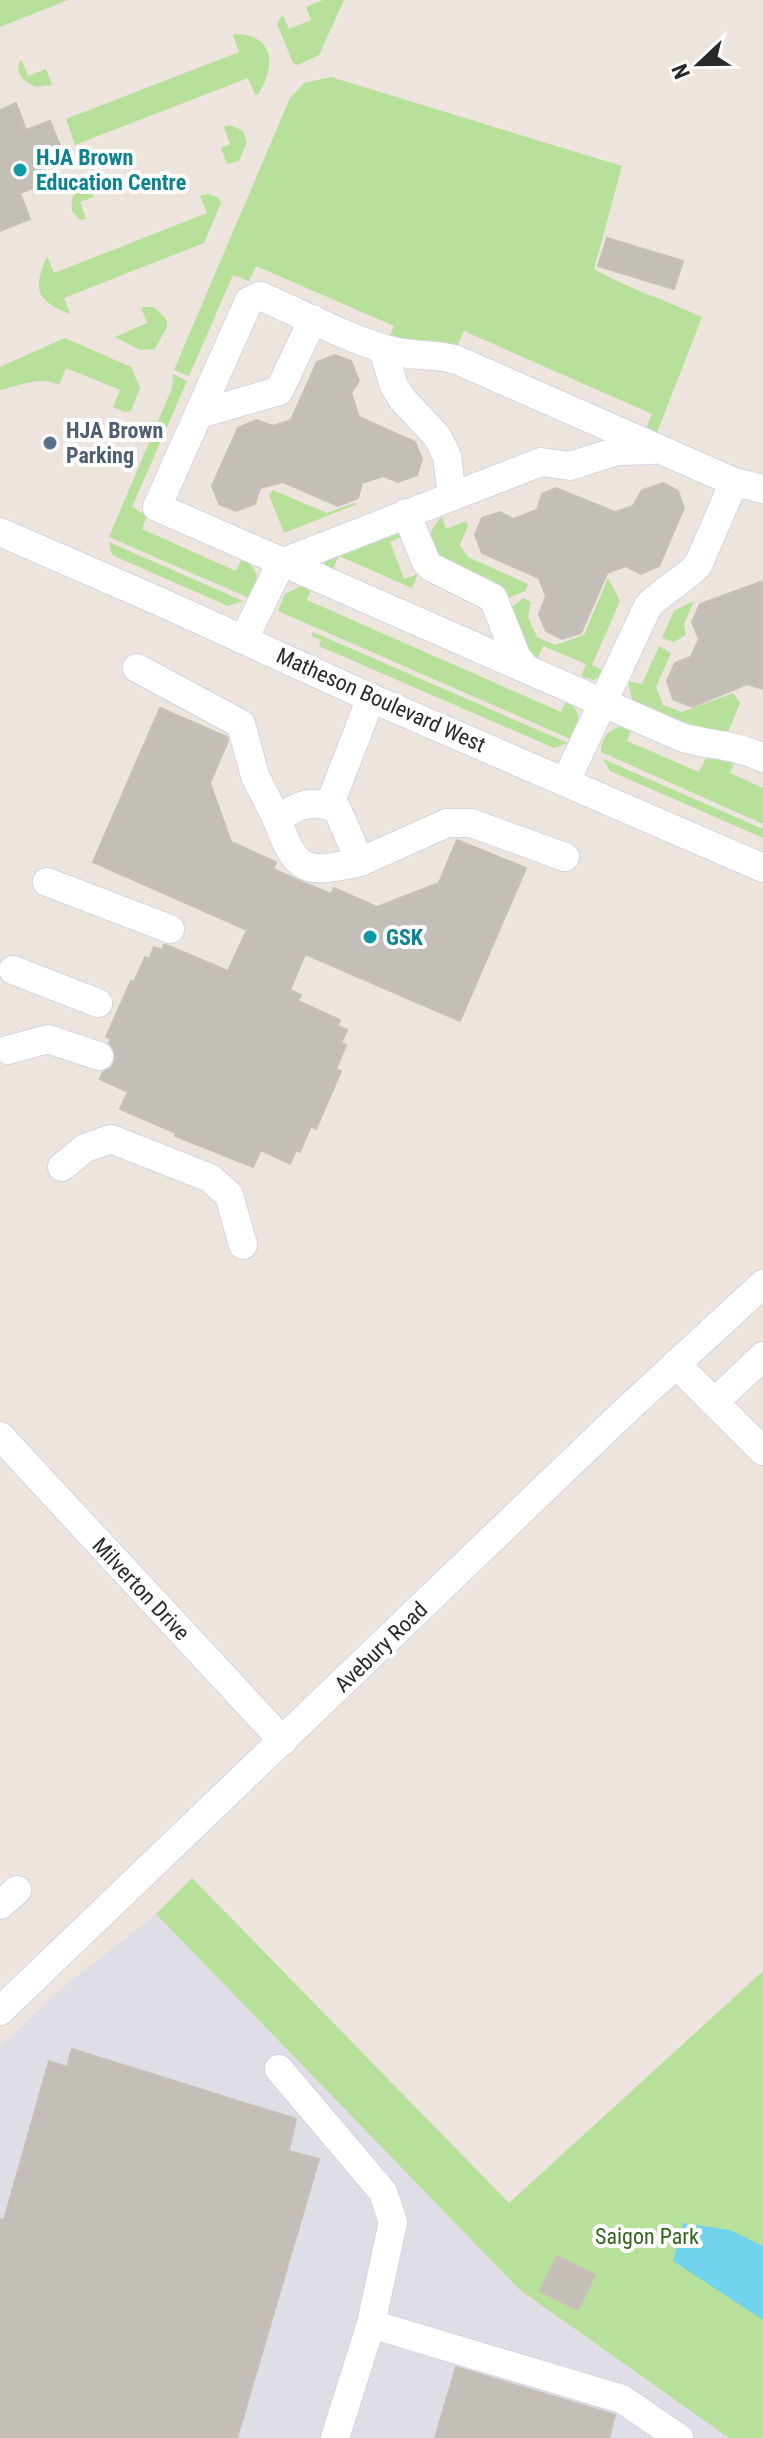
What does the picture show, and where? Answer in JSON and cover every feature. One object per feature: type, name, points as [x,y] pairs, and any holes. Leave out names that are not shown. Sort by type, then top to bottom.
[{"type":"street","points":[[763,489],[734,482],[457,360],[439,354],[408,356],[383,349],[260,296],[249,301],[157,507],[681,737],[701,743],[742,747],[763,758]]},
{"type":"street","points":[[199,414],[279,391],[313,319]]},
{"type":"street","points":[[383,349],[394,386],[437,436],[447,456],[452,496]]},
{"type":"street","points":[[244,639],[281,563],[541,462],[570,466],[617,451],[658,449]]},
{"type":"street","points":[[566,781],[648,606],[661,592],[689,575],[698,565],[734,482]]},
{"type":"street","points":[[406,513],[426,562],[431,567],[493,598],[516,656],[526,669]]},
{"type":"street","name":"Matheson Boulevard West","points":[[0,532],[371,698],[763,868]]},
{"type":"street","points":[[137,668],[241,724],[255,776],[288,849],[302,866],[325,870],[360,862],[447,823],[471,823],[565,857]]},
{"type":"street","points":[[329,806],[371,698]]},
{"type":"street","points":[[277,819],[298,806],[320,802],[337,809],[360,862]]},
{"type":"street","points":[[47,882],[170,929]]},
{"type":"street","points":[[13,970],[98,1003]]},
{"type":"street","points":[[8,1050],[48,1039],[99,1056]]},
{"type":"street","points":[[62,1167],[85,1148],[111,1139],[210,1178],[229,1195],[243,1245]]},
{"type":"street","name":"Avebury Road","points":[[0,2011],[763,1284]]},
{"type":"street","points":[[714,1403],[763,1356]]},
{"type":"street","points":[[676,1364],[762,1447]]},
{"type":"street","name":"Milverton Drive","points":[[0,1436],[283,1741]]},
{"type":"street","points":[[279,2069],[383,2192],[393,2222],[371,2324],[335,2438]]},
{"type":"street","points":[[371,2324],[622,2399],[679,2438]]},
{"type":"shaded area","points":[[156,1914],[520,2290],[729,2438],[0,2438],[0,2047],[54,1995]]},
{"type":"green space","points":[[0,0],[68,0],[0,27]]},
{"type":"green space","points":[[323,0],[344,0],[319,55],[298,65],[293,63],[277,24],[283,16],[289,29],[311,20],[306,7]]},
{"type":"green space","points":[[233,35],[260,41],[269,56],[267,75],[258,95],[248,78],[75,145],[66,119],[239,52]]},
{"type":"green space","points":[[21,59],[28,76],[46,69],[52,85],[37,87],[24,80],[19,73]]},
{"type":"green space","points":[[331,77],[622,166],[594,269],[702,317],[656,435],[646,429],[652,414],[464,331],[457,346],[388,340],[394,326],[256,266],[249,281],[233,275],[189,376],[174,370],[290,98],[304,83]]},
{"type":"green space","points":[[230,125],[243,131],[247,142],[239,161],[227,164],[221,148],[230,144],[224,127]]},
{"type":"green space","points":[[87,181],[94,197],[80,202],[86,219],[80,220],[72,211],[72,202],[77,190]]},
{"type":"green space","points":[[208,194],[218,197],[221,203],[204,243],[64,298],[70,314],[50,304],[40,292],[40,277],[47,256],[54,273],[207,213],[200,196]]},
{"type":"green space","points":[[141,307],[154,307],[167,320],[167,327],[155,349],[140,350],[115,337],[147,323]]},
{"type":"green space","points":[[65,338],[131,367],[140,388],[131,411],[113,407],[120,390],[66,368],[59,385],[38,381],[0,390],[0,367]]},
{"type":"green space","points":[[173,374],[187,381],[132,507],[147,516],[142,529],[236,571],[242,558],[257,576],[256,586],[249,598],[109,537],[172,388]]},
{"type":"green space","points":[[273,490],[327,513],[357,504],[284,533],[269,495]]},
{"type":"green space","points":[[442,516],[446,529],[466,521],[468,526],[460,545],[468,557],[528,584],[525,591],[509,598],[502,587],[492,580],[438,553],[431,543],[432,531]]},
{"type":"green space","points":[[398,531],[403,536],[390,542],[404,579],[418,574],[412,588],[339,556],[333,568],[325,565],[324,561]]},
{"type":"green space","points":[[109,542],[243,601],[228,606],[112,555]]},
{"type":"green space","points":[[608,578],[620,601],[592,665],[604,671],[601,676],[593,680],[581,676],[586,664],[543,646],[538,658],[528,652],[512,607],[523,598],[531,602],[528,617],[537,637],[555,645],[584,635]]},
{"type":"green space","points":[[299,587],[312,587],[307,600],[561,712],[567,699],[578,718],[573,740],[278,611],[285,594]]},
{"type":"green space","points":[[694,601],[684,624],[686,635],[674,642],[662,638],[674,611]]},
{"type":"green space","points":[[313,632],[568,743],[554,748],[319,646],[321,640],[311,636]]},
{"type":"green space","points":[[659,646],[671,653],[656,687],[663,705],[682,712],[733,693],[740,703],[726,737],[712,736],[632,700],[628,681],[642,684]]},
{"type":"green space","points":[[623,726],[631,731],[627,741],[699,772],[706,758],[735,760],[730,773],[763,788],[763,824],[601,752],[607,734]]},
{"type":"green space","points":[[603,759],[763,829],[763,838],[610,771]]},
{"type":"green space","name":"Saigon Park","points":[[192,1878],[509,2203],[763,1971],[763,2438],[729,2438],[520,2290],[156,1914]]},
{"type":"water","points":[[683,2223],[730,2230],[763,2246],[763,2320],[673,2261]]},
{"type":"building","name":"HJA Brown Education Centre","points":[[16,103],[26,130],[50,121],[61,148],[36,158],[46,183],[20,193],[30,219],[0,231],[0,110]]},
{"type":"building","points":[[607,238],[683,261],[674,289],[598,266]]},
{"type":"building","points":[[335,355],[351,361],[359,381],[351,393],[359,417],[415,442],[422,459],[417,475],[398,482],[383,476],[362,483],[358,498],[338,506],[283,482],[260,488],[255,504],[236,511],[219,504],[212,486],[238,428],[256,420],[273,426],[291,420],[317,362]]},
{"type":"building","points":[[663,483],[678,491],[684,508],[659,566],[641,574],[626,566],[607,573],[581,633],[562,639],[546,631],[539,614],[546,597],[539,578],[482,553],[475,535],[482,518],[500,512],[513,519],[537,510],[542,494],[556,488],[615,512],[633,506],[642,490]]},
{"type":"building","points":[[763,581],[763,689],[747,684],[692,707],[673,699],[667,681],[675,663],[691,657],[699,639],[692,622],[700,604]]},
{"type":"building","name":"GSK","points":[[160,708],[227,737],[210,783],[231,842],[276,862],[273,869],[300,881],[331,894],[334,888],[377,907],[439,883],[457,840],[526,868],[460,1021],[305,954],[290,990],[301,995],[298,1001],[340,1020],[338,1026],[347,1030],[341,1043],[346,1045],[336,1069],[341,1071],[316,1129],[311,1126],[300,1152],[296,1150],[290,1164],[261,1150],[253,1167],[175,1136],[176,1133],[120,1109],[128,1092],[100,1079],[115,1061],[115,1052],[109,1043],[111,1039],[106,1037],[131,981],[134,982],[145,957],[149,959],[154,947],[162,950],[164,945],[169,946],[228,971],[247,930],[93,862]]},
{"type":"building","points":[[72,2049],[296,2119],[289,2151],[319,2159],[237,2438],[0,2438],[0,2219],[4,2220],[49,2061],[67,2067]]},
{"type":"building","points":[[557,2256],[595,2275],[578,2310],[540,2291]]},
{"type":"building","points":[[456,2367],[615,2415],[609,2438],[435,2438]]},
{"type":"place","name":"HJA Brown Education Centre","points":[[20,170]]},
{"type":"place","name":"HJA Brown Parking","points":[[50,443]]},
{"type":"place","name":"GSK","points":[[370,937]]}]
